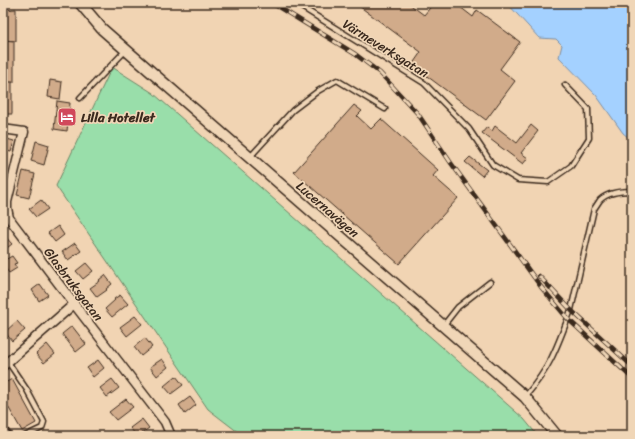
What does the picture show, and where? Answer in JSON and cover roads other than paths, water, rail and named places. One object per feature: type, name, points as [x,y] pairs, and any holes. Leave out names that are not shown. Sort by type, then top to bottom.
[{"type":"street","name":"Lucernavägen","points":[[80,3],[102,28],[126,50],[525,398],[557,436]]},
{"type":"street","name":"Glasbruksgatan","points":[[3,129],[24,132],[7,202],[7,212],[13,223],[165,422],[171,436]]},
{"type":"street","points":[[6,364],[74,304]]},
{"type":"street","points":[[3,430],[7,436]]},
{"type":"lane","name":"Värmeverksgatan","points":[[295,3],[424,83],[469,129],[493,165],[518,180],[548,182],[571,166],[589,138],[588,109],[565,85]]},
{"type":"lane","points":[[80,98],[126,50]]},
{"type":"lane","points":[[250,158],[294,110],[318,91],[337,80],[385,109]]},
{"type":"lane","points":[[525,398],[552,359],[568,319],[594,209],[600,200],[607,195],[632,191]]},
{"type":"lane","points":[[443,326],[458,307],[490,282]]},
{"type":"lane","points":[[6,364],[27,390],[44,422],[42,428],[25,436]]},
{"type":"water","points":[[507,3],[632,3],[632,170],[629,169],[629,138],[623,133],[596,95],[559,57],[562,45],[556,39],[539,38]]},
{"type":"railway","points":[[272,3],[355,54],[380,73],[418,114],[451,163],[541,287],[568,319],[632,378]]},
{"type":"railway","points":[[539,276],[571,310],[632,366]]},
{"type":"place","name":"Lilla Hotellet","points":[[67,117]]}]
